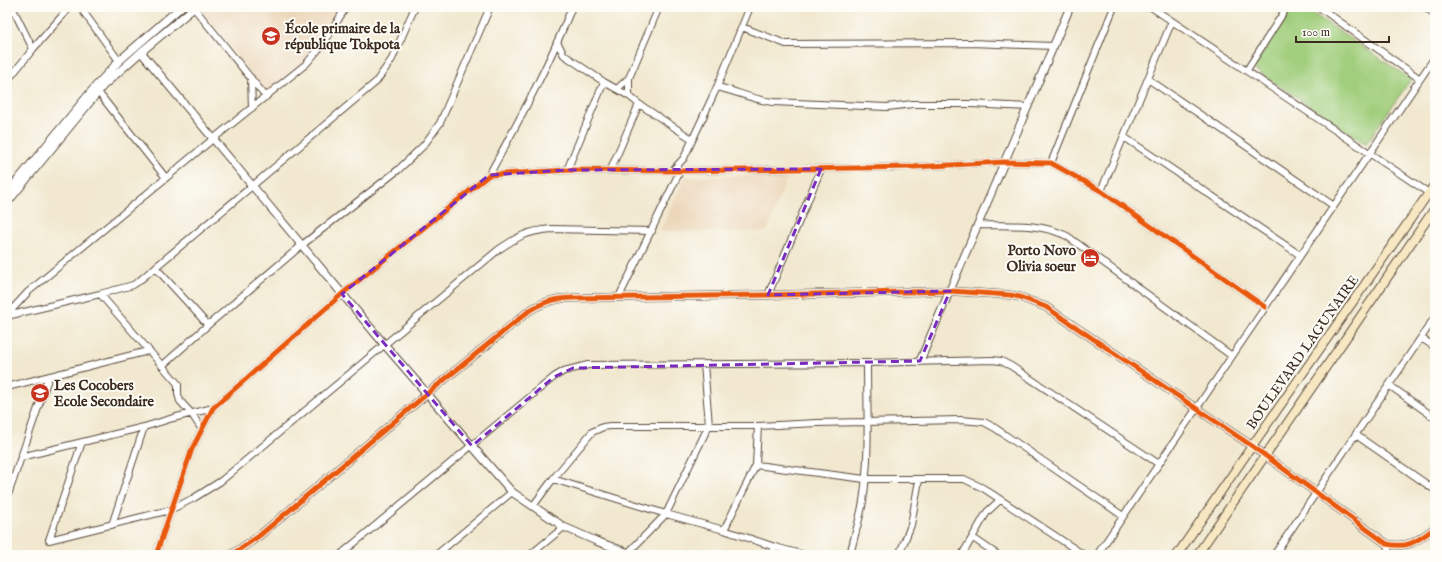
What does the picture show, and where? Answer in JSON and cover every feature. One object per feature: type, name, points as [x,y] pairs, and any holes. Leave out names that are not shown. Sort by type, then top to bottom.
[{"type":"main road","name":"BOULEVARD LAGUNAIRE","points":[[1177,555],[1435,184]]},
{"type":"main road","name":"BOULEVARD LAGUNAIRE","points":[[1197,555],[1435,208]]},
{"type":"street","points":[[12,7],[33,49]]},
{"type":"street","points":[[7,81],[70,7]]},
{"type":"street","points":[[80,7],[119,61]]},
{"type":"street","points":[[7,193],[94,88],[119,61],[181,7]]},
{"type":"street","points":[[7,203],[98,92],[141,52],[195,7],[266,97]]},
{"type":"street","points":[[7,315],[28,292],[266,97],[311,58],[324,43],[346,7]]},
{"type":"street","points":[[7,315],[133,285],[156,268],[376,82],[392,59],[415,7]]},
{"type":"street","points":[[162,366],[302,245],[398,170],[424,145],[440,123],[490,7]]},
{"type":"street","points":[[156,555],[170,510],[192,449],[201,428],[213,408],[342,294],[489,175],[521,117],[572,7]]},
{"type":"street","points":[[629,96],[629,78],[659,7]]},
{"type":"street","points":[[672,171],[684,158],[717,87],[750,7]]},
{"type":"street","points":[[920,361],[1070,7]]},
{"type":"street","points":[[1051,163],[1114,7]]},
{"type":"street","points":[[1151,7],[1429,193]]},
{"type":"street","points":[[1247,70],[1287,7]]},
{"type":"street","points":[[1319,7],[1420,79]]},
{"type":"street","points":[[1425,7],[1435,14]]},
{"type":"street","points":[[1101,191],[1172,21]]},
{"type":"street","points":[[742,27],[786,44],[971,43],[1054,46]]},
{"type":"street","points":[[557,42],[564,55],[604,82],[629,96],[692,139]]},
{"type":"street","points":[[141,52],[384,344],[428,393],[512,492],[564,526],[596,541],[630,554],[666,514],[709,425],[704,364]]},
{"type":"street","points":[[550,57],[564,55]]},
{"type":"street","points":[[1097,555],[1435,57]]},
{"type":"street","points":[[251,78],[252,108]]},
{"type":"street","points":[[617,89],[629,78]]},
{"type":"street","points":[[720,79],[726,89]]},
{"type":"street","points":[[1148,79],[1334,206]]},
{"type":"street","points":[[567,170],[604,82]]},
{"type":"street","points":[[717,87],[758,100],[773,102],[887,107],[913,104],[972,104],[1028,107]]},
{"type":"street","points":[[98,92],[166,178]]},
{"type":"street","points":[[610,170],[640,104]]},
{"type":"street","points":[[1124,137],[1300,255]]},
{"type":"street","points":[[684,158],[689,171]]},
{"type":"street","points":[[489,175],[567,170],[689,171],[914,167],[1004,162],[1051,163],[1101,191],[1265,307]]},
{"type":"street","points":[[768,295],[821,169]]},
{"type":"street","points":[[619,297],[680,171]]},
{"type":"street","points":[[977,226],[1035,227],[1049,229],[1066,236],[1232,356]]},
{"type":"street","points":[[82,442],[49,540],[170,510],[194,498],[221,481],[498,250],[521,235],[551,229],[652,231]]},
{"type":"street","points":[[156,268],[208,325]]},
{"type":"street","points":[[231,555],[259,536],[428,393],[530,310],[538,305],[559,298],[950,291],[1020,296],[1046,307],[1252,446],[1387,544],[1404,546],[1414,542],[1435,528]]},
{"type":"street","points":[[100,294],[178,384],[179,397],[201,428]]},
{"type":"street","points":[[1285,555],[1276,552],[1435,316]]},
{"type":"street","points":[[1421,338],[1435,347]]},
{"type":"street","points":[[7,387],[148,351]]},
{"type":"street","points":[[340,555],[545,384],[564,370],[588,366],[1001,361],[1011,366],[1158,464]]},
{"type":"street","points":[[850,555],[863,502],[868,422],[867,363]]},
{"type":"street","points":[[9,492],[49,376]]},
{"type":"street","points":[[1389,385],[1435,418]]},
{"type":"street","points":[[21,457],[144,427],[213,408]]},
{"type":"street","points":[[532,506],[553,478],[592,432],[603,427],[709,425],[758,426],[817,423],[961,420],[984,422],[1123,516]]},
{"type":"street","points":[[724,530],[756,465],[758,426]]},
{"type":"street","points":[[112,524],[144,427]]},
{"type":"street","points":[[1356,435],[1435,490]]},
{"type":"street","points":[[756,465],[865,479],[964,480],[979,486],[1084,555]]},
{"type":"street","points":[[553,478],[666,514],[805,555]]},
{"type":"street","points":[[900,555],[911,525],[919,480]]},
{"type":"street","points":[[436,555],[512,492]]},
{"type":"street","points":[[962,555],[987,512],[1000,500]]},
{"type":"street","points":[[530,555],[564,526]]},
{"type":"street","points":[[973,538],[998,555]]},
{"type":"street","points":[[1387,544],[1389,555]]},
{"type":"street","points":[[770,555],[775,547]]},
{"type":"highlighted area","points":[[821,169],[768,295],[950,291],[920,361],[573,368],[554,377],[472,446],[342,294],[489,175],[567,170]]},
{"type":"shaded area","name":"École primaire de la république Tokpota","points":[[199,7],[341,7],[302,64],[266,93]]},
{"type":"shaded area","points":[[788,174],[767,232],[660,231],[685,177]]},
{"type":"green space","points":[[1294,7],[1303,7],[1411,79],[1366,144],[1253,68]]},
{"type":"cycle path","points":[[156,555],[192,449],[213,408],[342,294],[489,175],[567,170],[680,171],[914,167],[1004,162],[1051,163],[1101,191],[1265,307]]},
{"type":"cycle path","points":[[231,555],[259,536],[428,393],[530,310],[551,301],[574,298],[950,291],[1020,297],[1046,307],[1252,446],[1387,544],[1407,544],[1418,540],[1435,528]]},
{"type":"place","name":"École primaire de la république Tokpota","points":[[271,36]]},
{"type":"place","name":"Porto Novo Olivia soeur","points":[[1090,258]]},
{"type":"place","name":"Les Cocobers Ecole Secondaire","points":[[40,393]]}]
